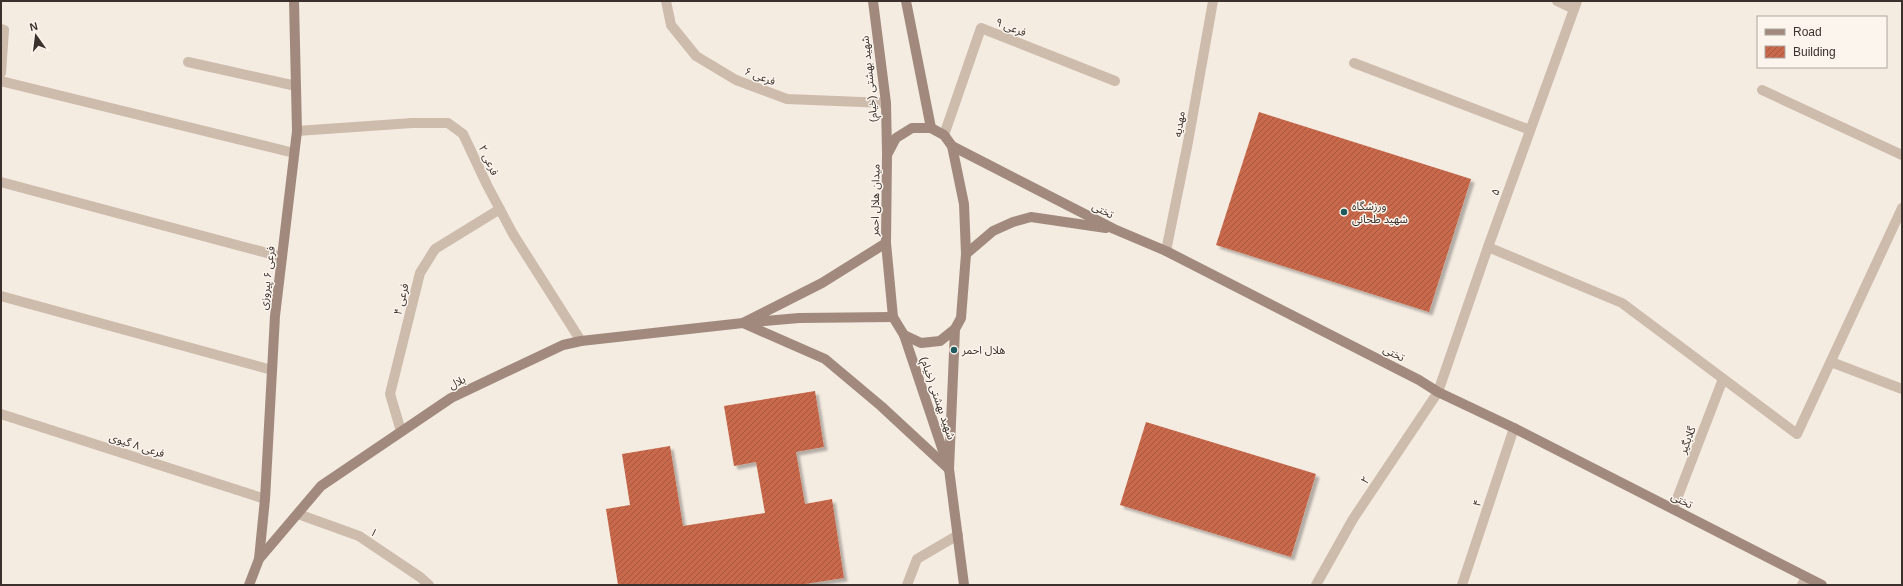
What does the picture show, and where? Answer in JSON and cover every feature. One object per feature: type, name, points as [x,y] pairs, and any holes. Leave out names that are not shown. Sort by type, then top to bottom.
[{"type":"main road","name":"فرعی ۶ پیروزی","points":[[259,559],[265,499],[275,316],[297,131],[294,1]]},
{"type":"main road","name":"شهید بهشتی (خیام)","points":[[873,1],[886,103],[887,155]]},
{"type":"main road","points":[[906,1],[931,128]]},
{"type":"main road","name":"میدان هلال احمر","points":[[904,335],[893,317],[886,243],[887,155],[896,138],[912,128],[931,128],[944,135],[952,146],[964,204],[966,254],[961,318],[955,329]]},
{"type":"main road","name":"تختی","points":[[952,146],[1114,229],[1166,251],[1419,380],[1438,392],[1514,428],[1673,509],[1804,581],[1822,585]]},
{"type":"main road","points":[[966,254],[993,231],[1013,222],[1031,217],[1114,229]]},
{"type":"main road","points":[[743,323],[822,283],[886,243]]},
{"type":"main road","name":"بلال","points":[[249,585],[259,559],[321,486],[451,398],[563,345],[580,341],[799,318],[893,317]]},
{"type":"main road","points":[[743,323],[825,359],[881,406],[949,469]]},
{"type":"main road","name":"شهید بهشتی (خیام)","points":[[955,329],[949,469],[964,585]]},
{"type":"main road","points":[[904,335],[921,343],[940,341],[955,329]]},
{"type":"main road","name":"شهید بهشتی (خیام)","points":[[904,335],[949,469]]},
{"type":"street","name":"فرعی ۶","points":[[666,1],[671,25],[696,56],[736,80],[787,99],[886,103]]},
{"type":"street","name":"مهدیه","points":[[1166,251],[1188,142],[1213,1]]},
{"type":"street","points":[[1557,1],[1576,5]]},
{"type":"street","name":"۵","points":[[1438,392],[1488,247],[1576,5]]},
{"type":"street","name":"فرعی ۹","points":[[944,135],[981,28],[1115,80]]},
{"type":"street","points":[[1,29],[4,30],[1,73]]},
{"type":"street","points":[[188,62],[296,86]]},
{"type":"street","points":[[1354,64],[1530,130]]},
{"type":"street","points":[[1,81],[294,153]]},
{"type":"street","points":[[1762,90],[1902,155]]},
{"type":"street","name":"فرعی ۲","points":[[297,131],[412,123],[448,123],[464,134],[500,209],[580,341]]},
{"type":"street","points":[[1,182],[282,257]]},
{"type":"street","points":[[1488,247],[1622,303],[1797,434],[1902,208]]},
{"type":"street","name":"فرعی ۴","points":[[401,432],[390,394],[420,273],[434,249],[500,209]]},
{"type":"street","points":[[1,296],[272,370]]},
{"type":"street","points":[[1831,362],[1902,389]]},
{"type":"street","name":"گلابگیر","points":[[1673,509],[1723,379]]},
{"type":"street","name":"۲","points":[[1316,585],[1353,519],[1438,392]]},
{"type":"street","name":"فرعی ۸ گیوی","points":[[1,414],[265,499]]},
{"type":"street","name":"۴","points":[[1462,585],[1514,428]]},
{"type":"street","name":"۱","points":[[298,514],[359,536],[420,577],[429,585]]},
{"type":"street","points":[[907,585],[917,559],[958,535]]},
{"type":"building","name":"ورزشگاه شهید طحانی","points":[[1259,112],[1471,179],[1429,312],[1216,245]]},
{"type":"building","points":[[815,391],[824,447],[796,452],[805,504],[832,499],[844,578],[799,585],[618,585],[606,509],[630,505],[622,454],[670,446],[683,526],[765,513],[756,462],[734,466],[724,406]]},
{"type":"building","points":[[1146,422],[1316,474],[1291,557],[1120,505]]},
{"type":"place","name":"ورزشگاه شهید طحانی","points":[[1344,212]]},
{"type":"place","name":"هلال احمر","points":[[954,350]]}]
